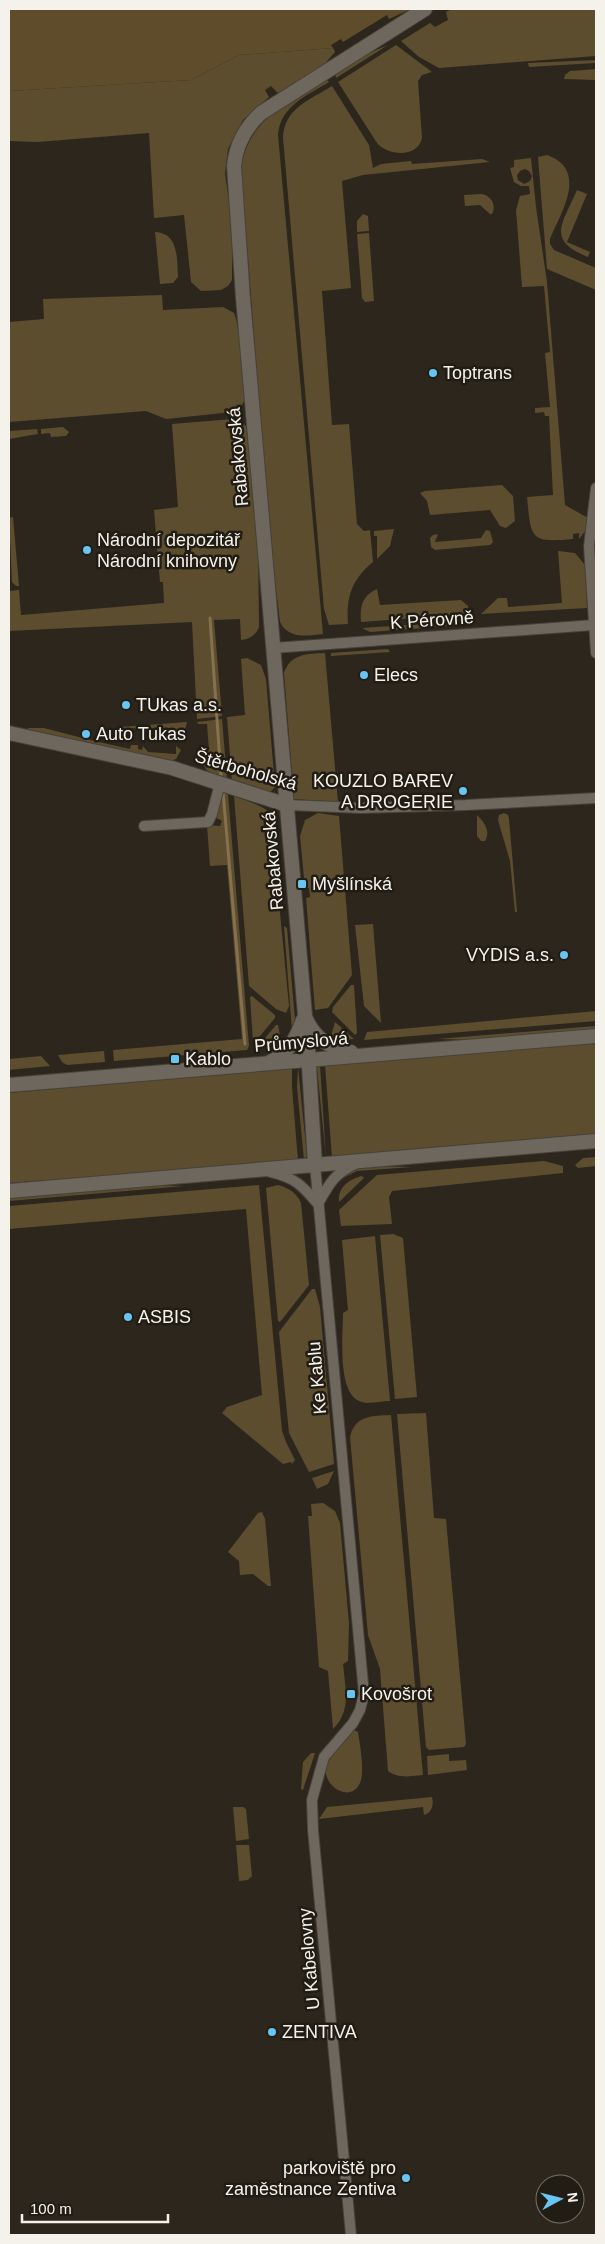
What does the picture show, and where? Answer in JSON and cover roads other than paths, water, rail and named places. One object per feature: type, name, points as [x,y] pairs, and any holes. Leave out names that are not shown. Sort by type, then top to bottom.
[{"type":"main road","name":"Rabakovská","points":[[308,1060],[243,298],[234,178],[235,155],[243,134],[260,113],[425,9]]},
{"type":"main road","name":"Štěrboholská","points":[[9,733],[154,764],[287,805]]},
{"type":"main road","points":[[304,1014],[315,1034],[325,1043],[334,1048],[363,1055]]},
{"type":"main road","points":[[267,1063],[282,1055],[290,1047],[298,1034],[304,1014]]},
{"type":"main road","name":"Průmyslová","points":[[9,1085],[596,1036]]},
{"type":"main road","name":"Ke Kablu","points":[[308,1060],[315,1165]]},
{"type":"main road","points":[[9,1191],[596,1141]]},
{"type":"street","points":[[596,488],[589,546],[596,653]]},
{"type":"street","name":"K Pérovně","points":[[273,648],[594,626]]},
{"type":"street","points":[[144,826],[208,822],[220,783]]},
{"type":"street","name":"Štěrboholská","points":[[287,805],[361,808],[456,806],[596,798]]},
{"type":"street","points":[[262,1170],[287,1176],[300,1183],[318,1204],[334,1178],[341,1171],[359,1162]]},
{"type":"street","name":"Ke Kablu","points":[[315,1165],[364,1694]]},
{"type":"street","name":"U Kabelovny","points":[[352,2235],[314,1840],[312,1800],[324,1758],[353,1723],[360,1710],[364,1694]]},
{"type":"waterway","points":[[210,618],[221,777]]},
{"type":"waterway","points":[[223,792],[245,1044]]},
{"type":"place","name":"Toptrans","points":[[433,373]]},
{"type":"place","name":"Národní depozitář Národní knihovny","points":[[87,550]]},
{"type":"place","name":"Elecs","points":[[364,675]]},
{"type":"place","name":"TUkas a.s.","points":[[126,705]]},
{"type":"place","name":"Auto Tukas","points":[[86,734]]},
{"type":"place","name":"KOUZLO BAREV A DROGERIE","points":[[463,791]]},
{"type":"place","name":"Myšlínská","points":[[302,884]]},
{"type":"place","name":"VYDIS a.s.","points":[[564,955]]},
{"type":"place","name":"Kablo","points":[[175,1059]]},
{"type":"place","name":"ASBIS","points":[[128,1317]]},
{"type":"place","name":"Kovošrot","points":[[351,1694]]},
{"type":"place","name":"ZENTIVA","points":[[272,2032]]},
{"type":"place","name":"parkoviště pro zaměstnance Zentiva","points":[[406,2178]]}]
